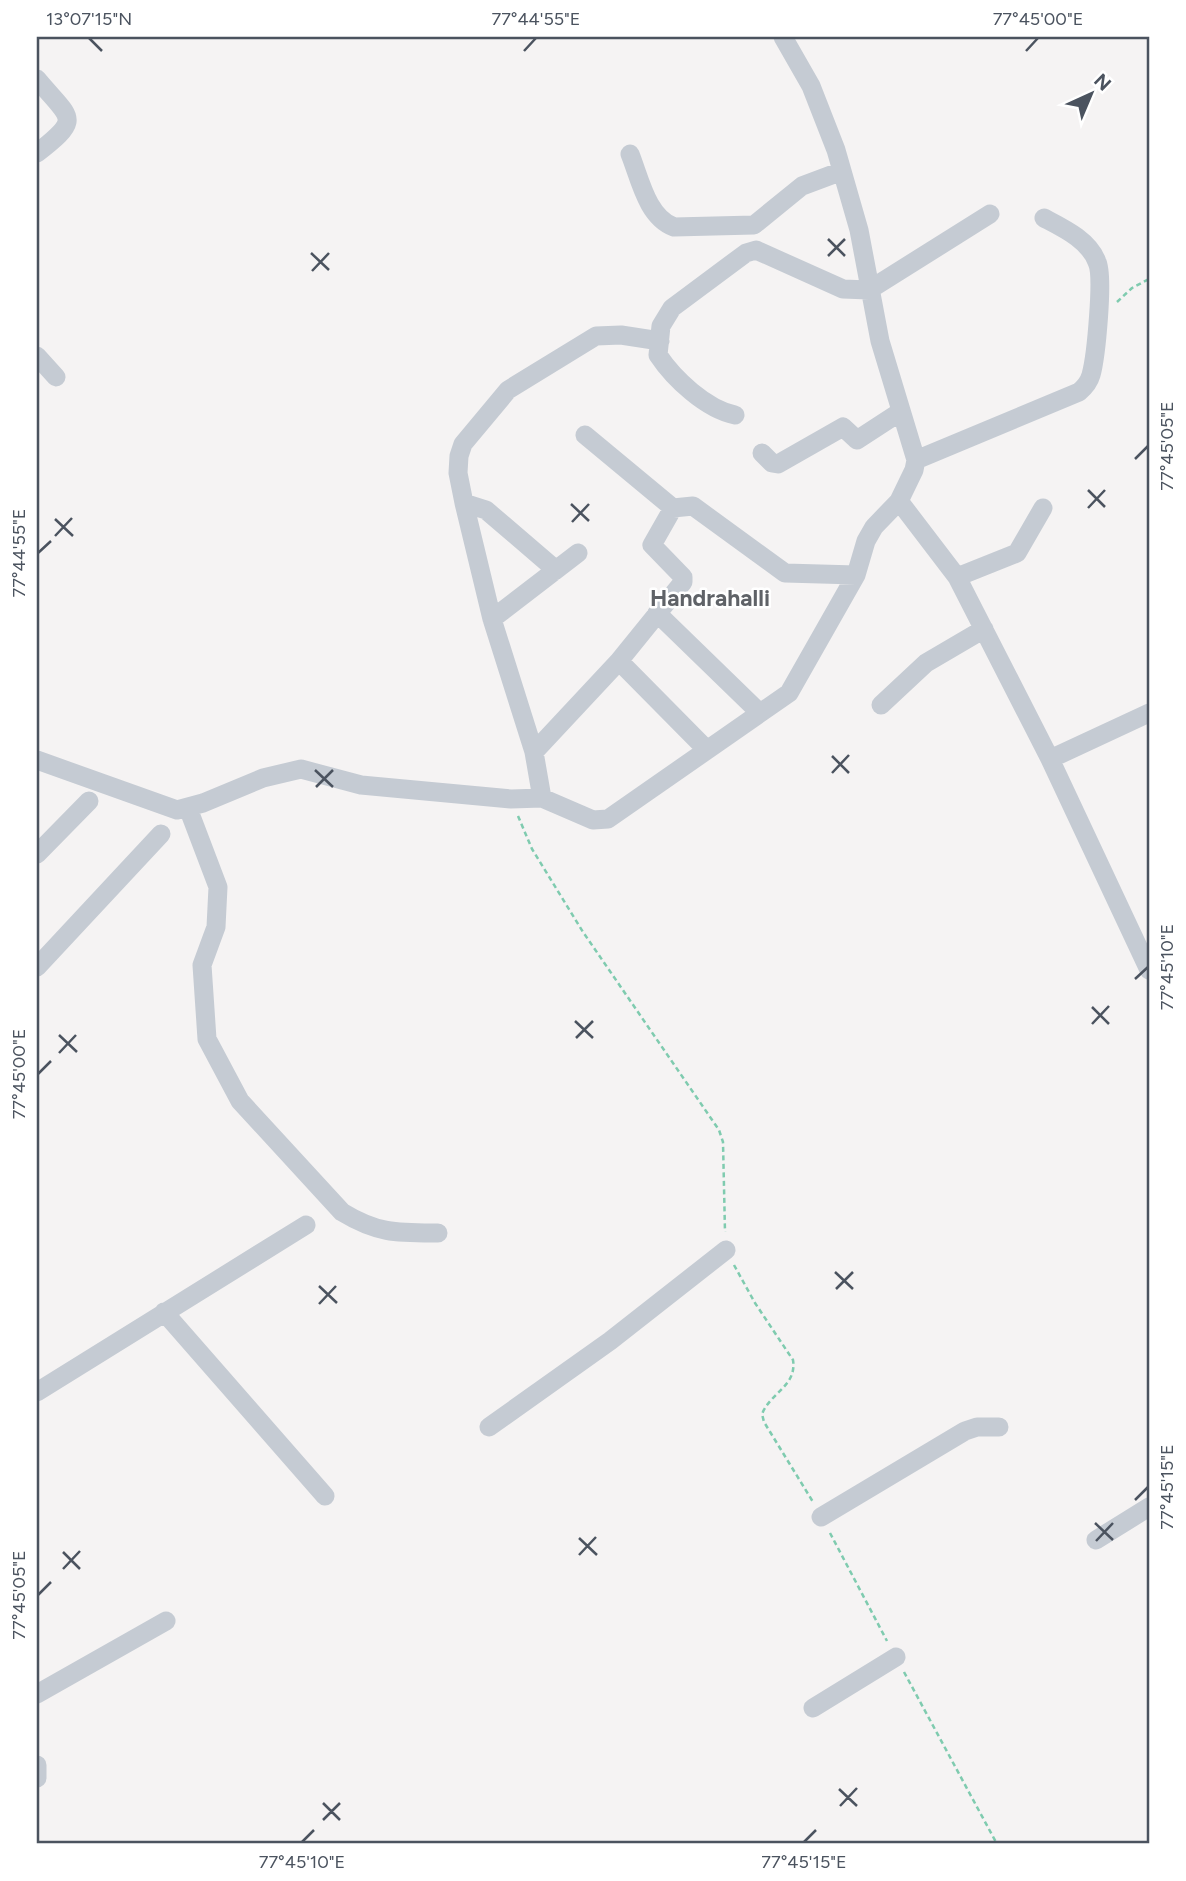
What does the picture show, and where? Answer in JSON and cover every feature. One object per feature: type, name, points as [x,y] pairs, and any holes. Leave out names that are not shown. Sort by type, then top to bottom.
[{"type":"street","points":[[37,760],[167,807],[188,808],[263,778],[301,769],[361,785],[512,799],[542,798],[593,820],[608,819],[705,748],[789,693],[856,575],[870,534],[899,501],[909,484],[916,460],[900,412],[869,290],[859,230],[842,171],[811,86],[783,37]]},
{"type":"street","points":[[37,79],[67,116],[69,124],[65,131],[37,153]]},
{"type":"street","points":[[630,154],[653,211],[666,224],[674,227],[754,225],[802,186],[842,171]]},
{"type":"street","points":[[734,415],[714,408],[672,373],[658,355],[661,327],[672,308],[746,253],[756,250],[843,289],[869,290],[990,214]]},
{"type":"street","points":[[916,460],[1079,392],[1091,375],[1097,321],[1097,260],[1071,232],[1044,218]]},
{"type":"street","points":[[542,798],[534,752],[492,619],[464,503],[458,473],[464,443],[508,390],[596,336],[621,335],[660,341]]},
{"type":"street","points":[[37,356],[56,377]]},
{"type":"street","points":[[762,453],[775,465],[843,427],[857,440],[900,412]]},
{"type":"street","points":[[585,435],[673,508],[693,506],[785,573],[856,575]]},
{"type":"street","points":[[899,501],[957,578],[1050,759],[1149,970]]},
{"type":"street","points":[[464,503],[486,510],[556,570]]},
{"type":"street","points":[[534,752],[619,661],[684,580],[652,545],[673,508]]},
{"type":"street","points":[[957,578],[1017,553],[1043,508]]},
{"type":"street","points":[[492,619],[578,552]]},
{"type":"street","points":[[657,613],[760,713]]},
{"type":"street","points":[[881,705],[926,663],[984,629]]},
{"type":"street","points":[[619,661],[705,748]]},
{"type":"street","points":[[1050,759],[1149,713]]},
{"type":"street","points":[[37,854],[89,801]]},
{"type":"street","points":[[188,808],[218,887],[216,927],[202,965],[207,1039],[224,1075],[240,1101],[342,1212],[363,1225],[386,1233],[438,1233]]},
{"type":"street","points":[[37,967],[162,834]]},
{"type":"street","points":[[37,1392],[306,1224]]},
{"type":"street","points":[[489,1427],[610,1341],[726,1250]]},
{"type":"street","points":[[164,1312],[325,1496]]},
{"type":"street","points":[[821,1517],[965,1431],[977,1427],[999,1427]]},
{"type":"street","points":[[1096,1540],[1149,1507]]},
{"type":"street","points":[[37,1693],[166,1621]]},
{"type":"street","points":[[813,1708],[896,1657]]},
{"type":"street","points":[[37,1765],[37,1778]]},
{"type":"path","points":[[1097,321],[1128,291],[1149,279]]},
{"type":"path","points":[[512,799],[532,849],[583,932],[719,1130],[723,1142],[726,1250],[755,1303],[793,1360],[795,1370],[789,1382],[765,1408],[764,1422],[821,1517],[997,1844]]},
{"type":"district","name":"Handrahalli","points":[[710,598]]}]
